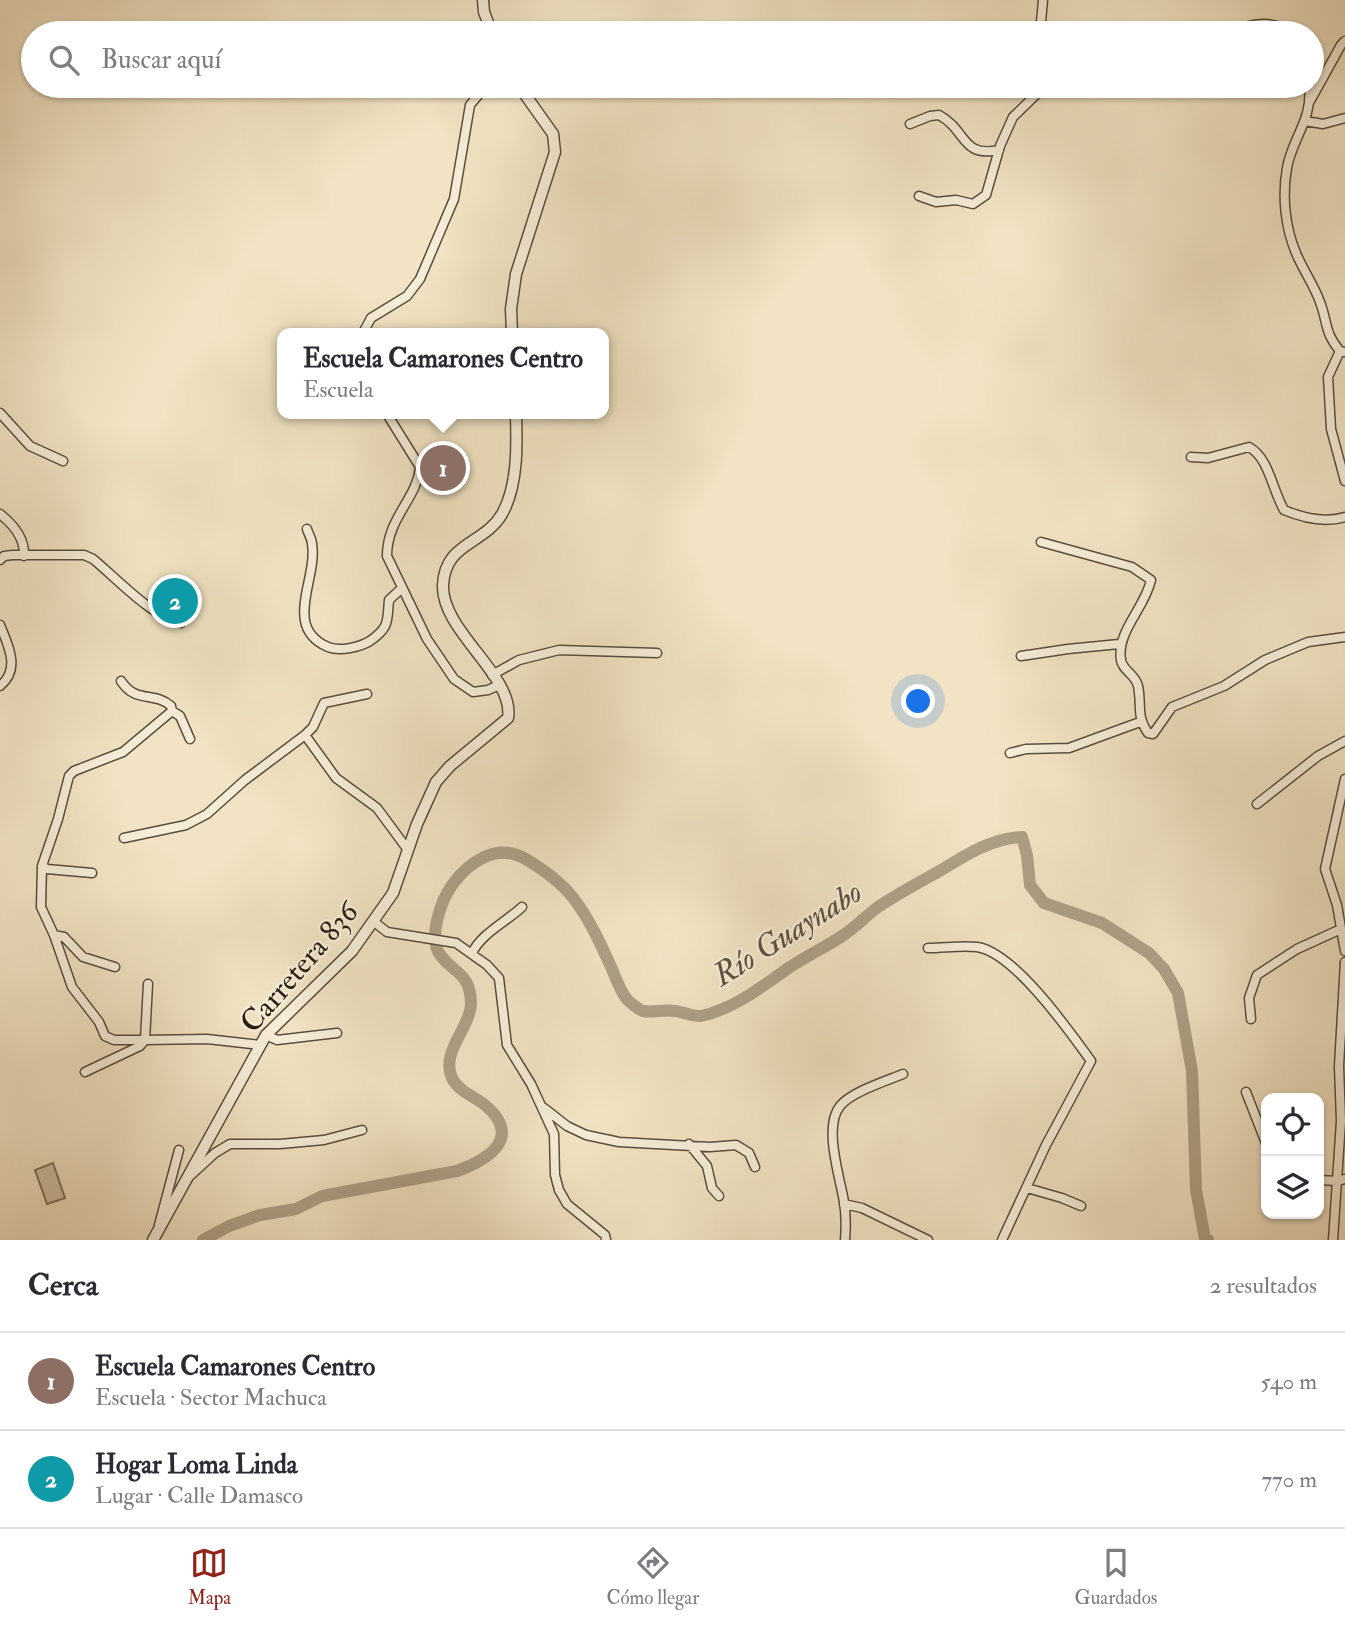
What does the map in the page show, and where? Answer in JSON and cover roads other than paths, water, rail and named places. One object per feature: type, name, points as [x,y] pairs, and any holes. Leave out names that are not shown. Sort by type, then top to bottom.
[{"type":"street","points":[[483,0],[487,21]]},
{"type":"street","points":[[1041,21],[1042,0]]},
{"type":"street","points":[[1324,75],[1345,41]]},
{"type":"street","points":[[365,328],[371,318],[407,296],[420,279],[454,200],[470,105],[476,98]]},
{"type":"street","points":[[512,328],[511,309],[516,274],[555,152],[553,134],[528,98]]},
{"type":"street","points":[[919,196],[936,202],[956,200],[974,204],[986,195],[999,150],[1013,117],[1033,98]]},
{"type":"street","points":[[1310,100],[1305,121],[1287,166],[1285,211],[1295,252],[1320,302],[1329,338],[1343,352],[1328,377],[1331,429],[1345,481]]},
{"type":"street","points":[[910,124],[939,115],[956,128],[971,148],[979,152],[999,150]]},
{"type":"street","points":[[1305,121],[1323,124],[1345,118]]},
{"type":"street","points":[[0,413],[30,446],[62,461]]},
{"type":"street","points":[[390,419],[420,467],[416,485],[396,516],[387,545],[387,556],[427,639],[454,679],[473,692],[499,685]]},
{"type":"street","name":"Carretera 836","points":[[153,1240],[263,1040],[352,951],[393,893],[436,782],[444,772],[508,718],[507,704],[499,685],[451,615],[443,597],[443,584],[450,558],[495,524],[503,513],[513,480],[516,419]]},
{"type":"street","points":[[1191,457],[1208,458],[1249,447],[1265,461],[1269,479],[1284,510],[1302,517],[1334,520],[1345,517]]},
{"type":"street","points":[[0,514],[23,539],[24,556]]},
{"type":"street","points":[[306,528],[312,543],[305,626],[323,645],[333,649],[345,649],[364,644],[380,634],[388,622],[388,600],[402,588]]},
{"type":"street","points":[[1041,542],[1132,566],[1151,580],[1147,595],[1119,644],[1121,664],[1138,685],[1140,722],[1148,733],[1153,734],[1172,707],[1224,687],[1265,660],[1308,642],[1345,637]]},
{"type":"street","points":[[0,560],[4,556],[73,554],[93,559],[153,609],[174,622],[181,623]]},
{"type":"street","points":[[0,625],[12,657],[11,671],[0,686]]},
{"type":"street","points":[[1021,656],[1119,644]]},
{"type":"street","points":[[492,675],[519,660],[559,650],[657,653]]},
{"type":"street","points":[[121,681],[130,692],[162,699],[171,706],[180,716],[190,740]]},
{"type":"street","points":[[124,838],[186,825],[206,814],[245,780],[305,735],[313,727],[324,703],[367,694]]},
{"type":"street","points":[[173,711],[123,752],[74,771],[69,776],[42,866],[41,907],[72,987],[99,1022],[105,1036],[114,1040],[277,1040],[337,1034]]},
{"type":"street","points":[[1010,753],[1026,749],[1069,748],[1140,722]]},
{"type":"street","points":[[305,735],[336,778],[377,808],[408,850]]},
{"type":"street","points":[[1257,804],[1318,756],[1345,741]]},
{"type":"street","points":[[1345,779],[1325,869],[1338,905],[1345,951]]},
{"type":"street","points":[[42,866],[47,869],[92,873]]},
{"type":"street","points":[[472,953],[488,934],[522,907]]},
{"type":"street","points":[[373,921],[385,931],[456,943],[472,953],[499,978],[507,1045],[542,1106],[554,1134],[555,1175],[559,1190],[568,1203],[605,1235],[606,1240]]},
{"type":"street","points":[[1251,1019],[1249,998],[1257,975],[1297,949],[1341,929]]},
{"type":"street","points":[[54,935],[64,937],[83,957],[115,967]]},
{"type":"street","points":[[928,948],[978,947],[992,952],[1008,964],[1054,1011],[1091,1061],[1046,1144],[1002,1240]]},
{"type":"street","points":[[1333,1240],[1341,1180],[1345,962]]},
{"type":"street","points":[[85,1072],[140,1046],[145,1040],[148,984]]},
{"type":"street","points":[[845,1240],[844,1204],[834,1147],[834,1124],[838,1107],[849,1098],[903,1074]]},
{"type":"street","points":[[1246,1093],[1261,1130]]},
{"type":"street","points":[[542,1106],[567,1126],[586,1135],[619,1142],[710,1147],[736,1145],[749,1153],[755,1167]]},
{"type":"street","points":[[186,1179],[215,1153],[230,1144],[280,1144],[324,1140],[362,1129]]},
{"type":"street","points":[[689,1144],[707,1166],[712,1188],[719,1196]]},
{"type":"street","points":[[159,1228],[179,1150]]},
{"type":"street","points":[[1027,1188],[1081,1206]]},
{"type":"street","points":[[844,1204],[862,1208],[928,1240]]},
{"type":"waterway","name":"Río Guaynabo","points":[[203,1240],[229,1226],[260,1215],[296,1209],[322,1196],[457,1171],[481,1160],[498,1146],[502,1137],[496,1117],[452,1078],[450,1059],[470,1012],[470,993],[465,980],[441,956],[435,940],[440,910],[452,885],[466,869],[484,857],[514,854],[537,866],[564,887],[590,924],[624,995],[636,1007],[643,1011],[671,1011],[701,1016],[748,996],[832,943],[886,902],[961,858],[1001,840],[1022,837],[1030,885],[1044,903],[1102,923],[1149,953],[1164,969],[1178,993],[1192,1071],[1196,1190],[1205,1239],[1208,1240]]},
{"type":"place","name":"Escuela Camarones Centro","points":[[443,468]]},
{"type":"place","name":"Hogar Loma Linda","points":[[175,601]]}]
